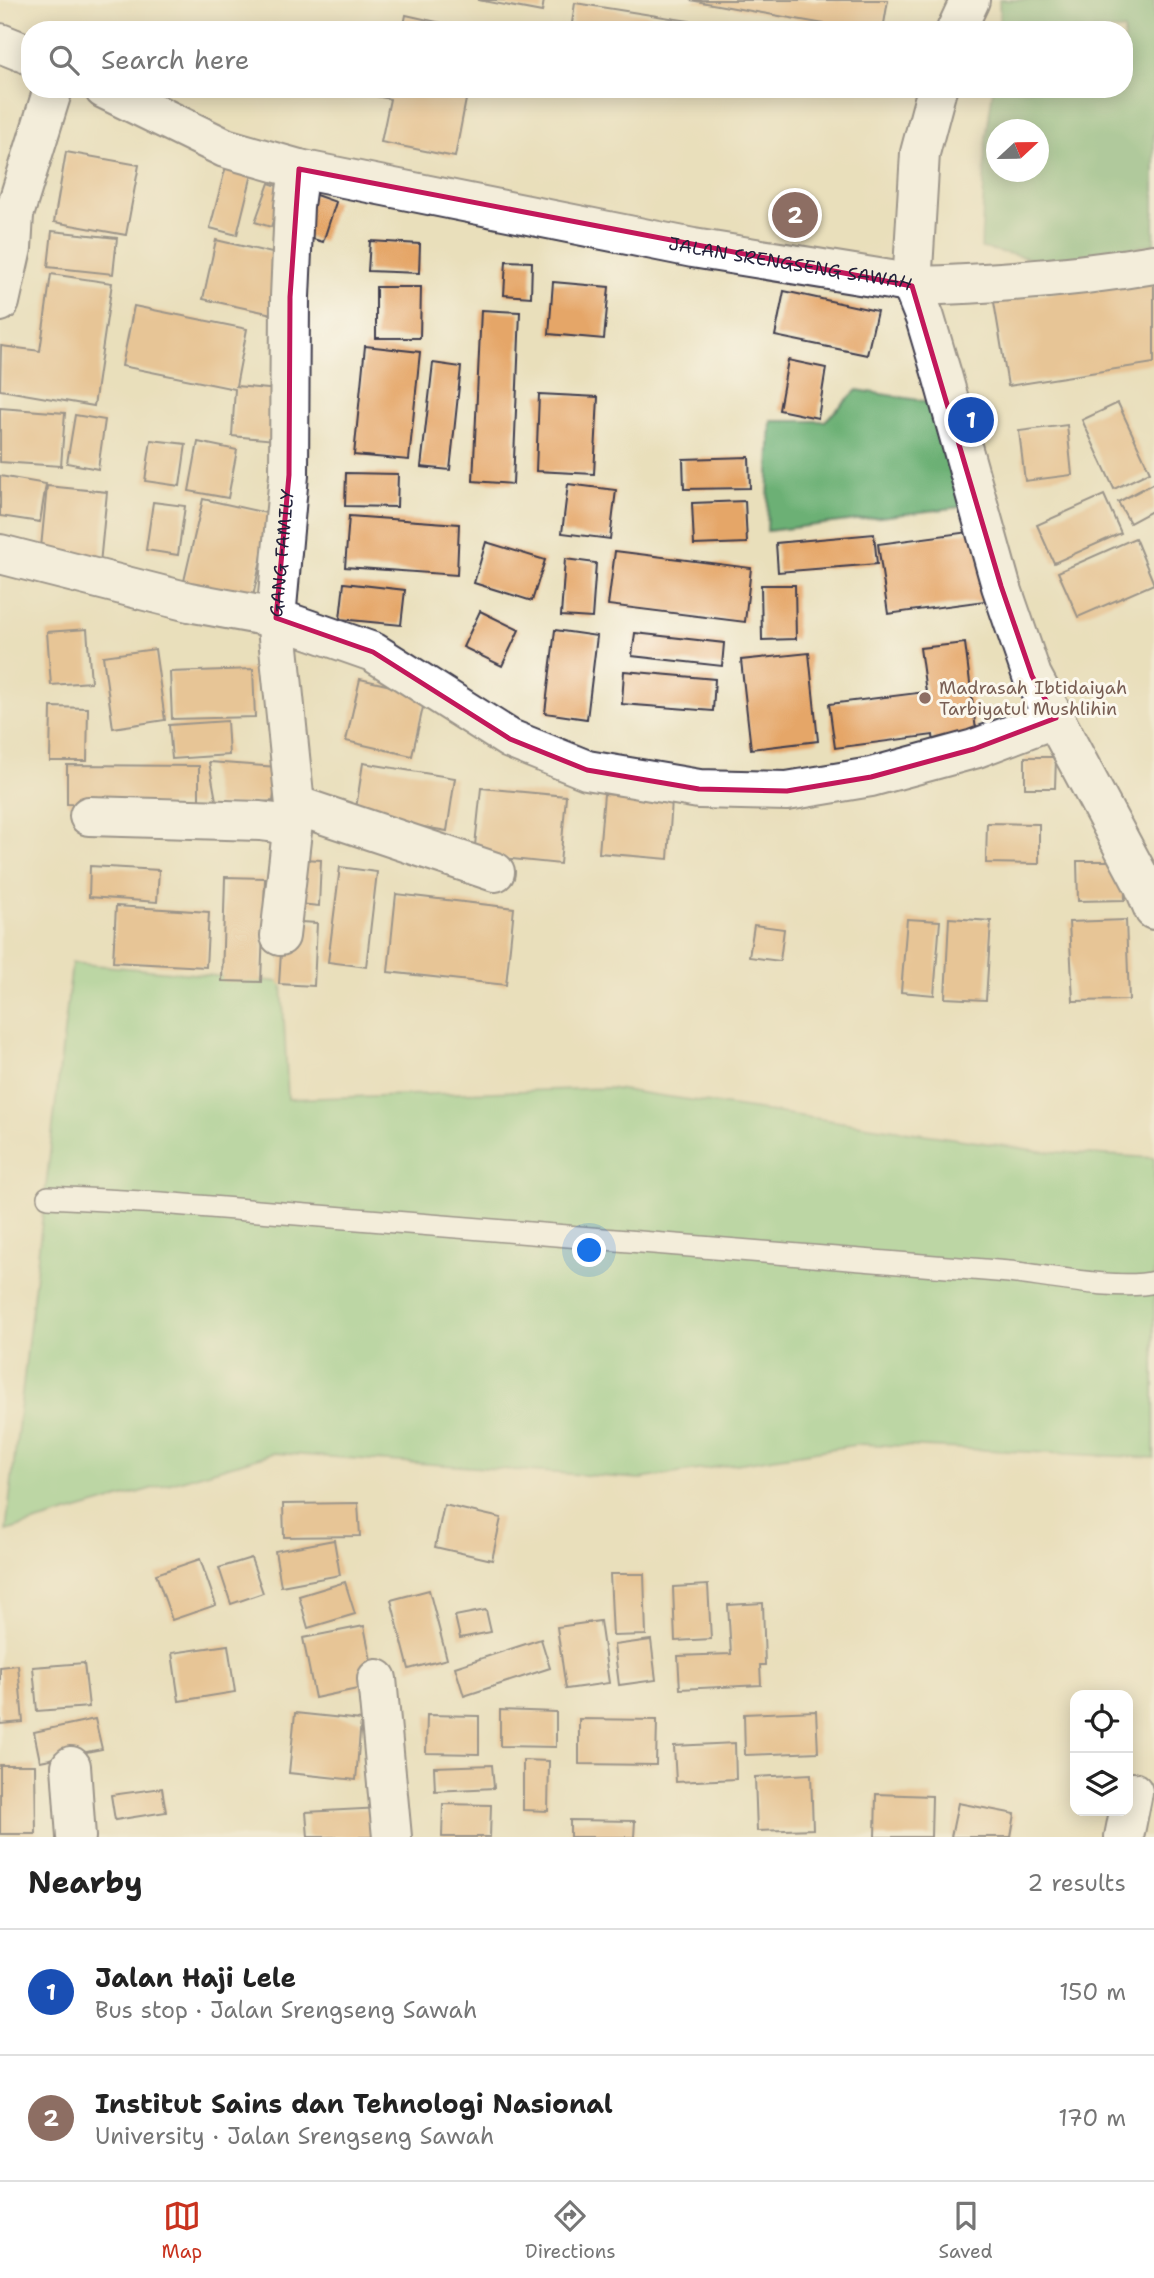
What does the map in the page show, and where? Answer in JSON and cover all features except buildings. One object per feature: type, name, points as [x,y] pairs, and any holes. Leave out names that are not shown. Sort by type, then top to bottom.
[{"type":"street","points":[[960,21],[970,0]]},
{"type":"street","points":[[0,43],[21,51]]},
{"type":"street","points":[[0,302],[12,248],[14,215],[50,98]]},
{"type":"street","name":"JALAN SRENGSENG SAWAH","points":[[122,98],[225,148],[299,169],[693,248],[903,282],[912,286],[942,375],[1000,586],[1032,676],[1143,884],[1154,910]]},
{"type":"street","points":[[935,98],[920,153],[912,286],[988,284],[1080,276],[1154,264]]},
{"type":"street","name":"GANG FAMILY","points":[[280,936],[293,815],[275,618],[289,475],[290,298],[294,206],[299,169]]},
{"type":"street","points":[[0,554],[189,602],[275,618],[373,652],[510,739],[561,760],[587,770],[699,789],[787,791],[871,777],[974,749],[1056,718]]},
{"type":"street","points":[[89,816],[260,821],[293,815],[495,872]]},
{"type":"street","points":[[377,1679],[392,1837]]},
{"type":"street","points":[[71,1766],[76,1837]]},
{"type":"street","points":[[1124,1837],[1128,1816]]},
{"type":"lane","points":[[48,1196],[1009,1272],[1121,1285],[1154,1282]]},
{"type":"highlighted area","points":[[299,169],[912,286],[1001,586],[1032,676],[1056,718],[974,749],[871,777],[787,791],[699,789],[587,770],[510,739],[373,652],[276,618],[289,475],[290,297]]},
{"type":"green space","points":[[999,0],[1154,0],[1154,244],[1057,264],[981,248],[986,138],[986,182],[1049,182],[1049,119],[989,119],[992,98],[1133,98],[1133,21],[1000,21]]},
{"type":"green space","points":[[857,390],[943,404],[961,507],[767,531],[771,421],[825,421]]},
{"type":"green space","points":[[72,963],[282,982],[288,1099],[608,1088],[1040,1151],[1154,1158],[1154,1458],[861,1444],[641,1479],[274,1453],[6,1531]]},
{"type":"place","name":"Institut Sains dan Tehnologi Nasional","points":[[795,215]]},
{"type":"place","name":"Jalan Haji Lele","points":[[971,420]]},
{"type":"place","name":"Madrasah Ibtidaiyah Tarbiyatul Mushlihin","points":[[925,698]]}]
